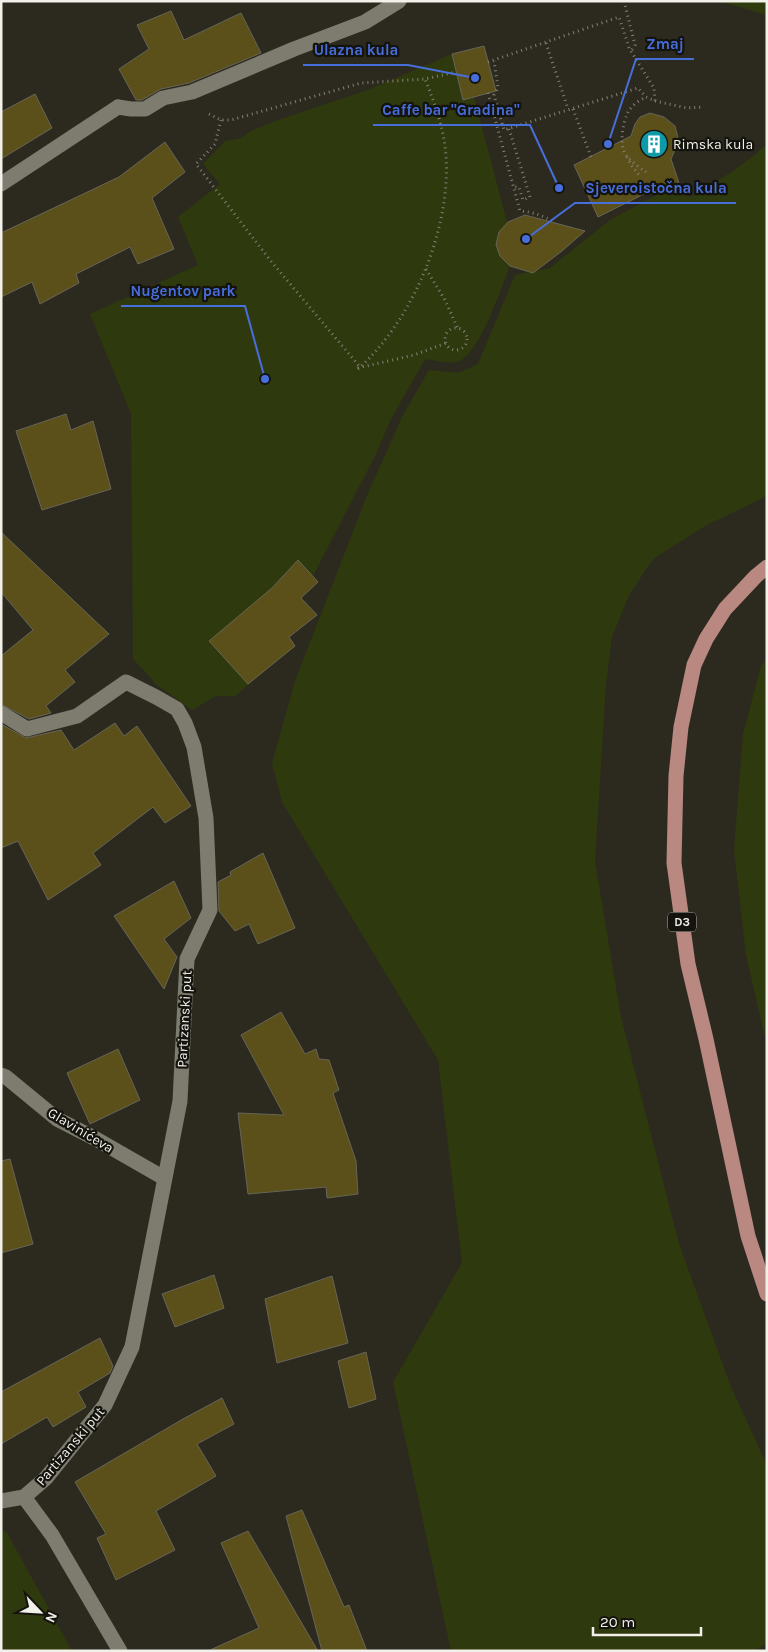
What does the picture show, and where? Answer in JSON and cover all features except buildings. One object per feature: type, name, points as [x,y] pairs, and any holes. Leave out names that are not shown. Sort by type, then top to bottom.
[{"type":"main road","name":"D3","points":[[767,568],[725,608],[694,665],[681,727],[676,776],[674,863],[688,964],[748,1236],[767,1294]]},
{"type":"street","points":[[1,184],[118,106],[131,109],[145,109],[163,98],[192,92],[294,49],[365,22],[399,1]]},
{"type":"street","name":"Partizanski put","points":[[1,713],[27,729],[77,716],[126,682],[177,709],[185,723],[194,747],[206,818],[210,910],[187,959],[180,1101],[132,1347],[105,1405],[46,1478],[24,1497],[1,1501]]},
{"type":"street","name":"Glavinićeva","points":[[1,1075],[6,1077],[57,1119],[164,1178]]},
{"type":"street","name":"Partizanski put","points":[[24,1497],[52,1536],[120,1651]]},
{"type":"path","points":[[624,1],[635,45],[631,51]]},
{"type":"path","points":[[488,62],[620,17],[631,51],[654,88],[655,101]]},
{"type":"path","points":[[546,43],[567,106]]},
{"type":"path","points":[[494,61],[498,88],[494,95],[504,130],[638,88],[646,97],[655,101],[678,107],[704,107]]},
{"type":"path","points":[[176,96],[221,120],[236,119],[361,83],[425,79],[456,72]]},
{"type":"path","points":[[360,367],[380,345],[412,296],[425,268],[438,231],[446,172],[443,133],[438,111],[425,79]]},
{"type":"path","points":[[488,93],[520,211],[531,212],[555,222]]},
{"type":"path","points":[[639,175],[631,165],[622,144],[624,124],[629,110],[646,97]]},
{"type":"path","points":[[573,109],[591,157]]},
{"type":"path","points":[[221,120],[215,144],[196,164],[270,260],[360,367],[358,369],[414,355],[446,343]]},
{"type":"path","points":[[509,129],[530,197],[523,200],[519,187],[514,187]]},
{"type":"path","points":[[626,154],[646,172]]},
{"type":"path","points":[[425,268],[448,306],[458,329],[463,332],[466,338],[463,348],[453,350],[446,343]]},
{"type":"path","points":[[446,343],[447,333],[458,329]]},
{"type":"green space","points":[[767,1],[767,15],[722,2]]},
{"type":"green space","points":[[452,54],[463,99],[474,97],[507,222],[499,234],[497,245],[500,255],[510,266],[495,305],[481,335],[465,358],[456,362],[425,359],[391,419],[375,456],[313,576],[318,582],[301,598],[317,615],[289,637],[295,646],[235,696],[216,696],[192,710],[155,684],[133,659],[131,414],[90,314],[198,265],[178,217],[220,184],[203,164],[225,141],[241,138],[253,130],[290,116],[368,90]]},
{"type":"green space","points":[[767,144],[767,496],[707,525],[653,559],[629,595],[612,637],[606,684],[595,861],[621,1017],[679,1244],[731,1387],[767,1465],[767,1643],[755,1651],[451,1651],[393,1382],[462,1263],[438,1060],[282,802],[272,763],[295,681],[368,493],[403,415],[429,370],[458,373],[478,364],[515,275],[550,268],[610,220],[662,192],[690,197],[730,173]]},
{"type":"green space","points":[[767,658],[767,1046],[746,955],[734,850],[743,734],[761,666]]},
{"type":"green space","points":[[6,1531],[72,1651],[1,1651],[1,1532]]},
{"type":"place","name":"Ulazna kula","points":[[475,78]]},
{"type":"place","name":"Zmaj","points":[[608,144]]},
{"type":"place","name":"Rimska kula","points":[[654,144]]},
{"type":"place","name":"Caffe bar \"Gradina\"","points":[[559,188]]},
{"type":"place","name":"Sjeveroistočna kula","points":[[526,239]]},
{"type":"place","name":"Nugentov park","points":[[265,379]]}]
